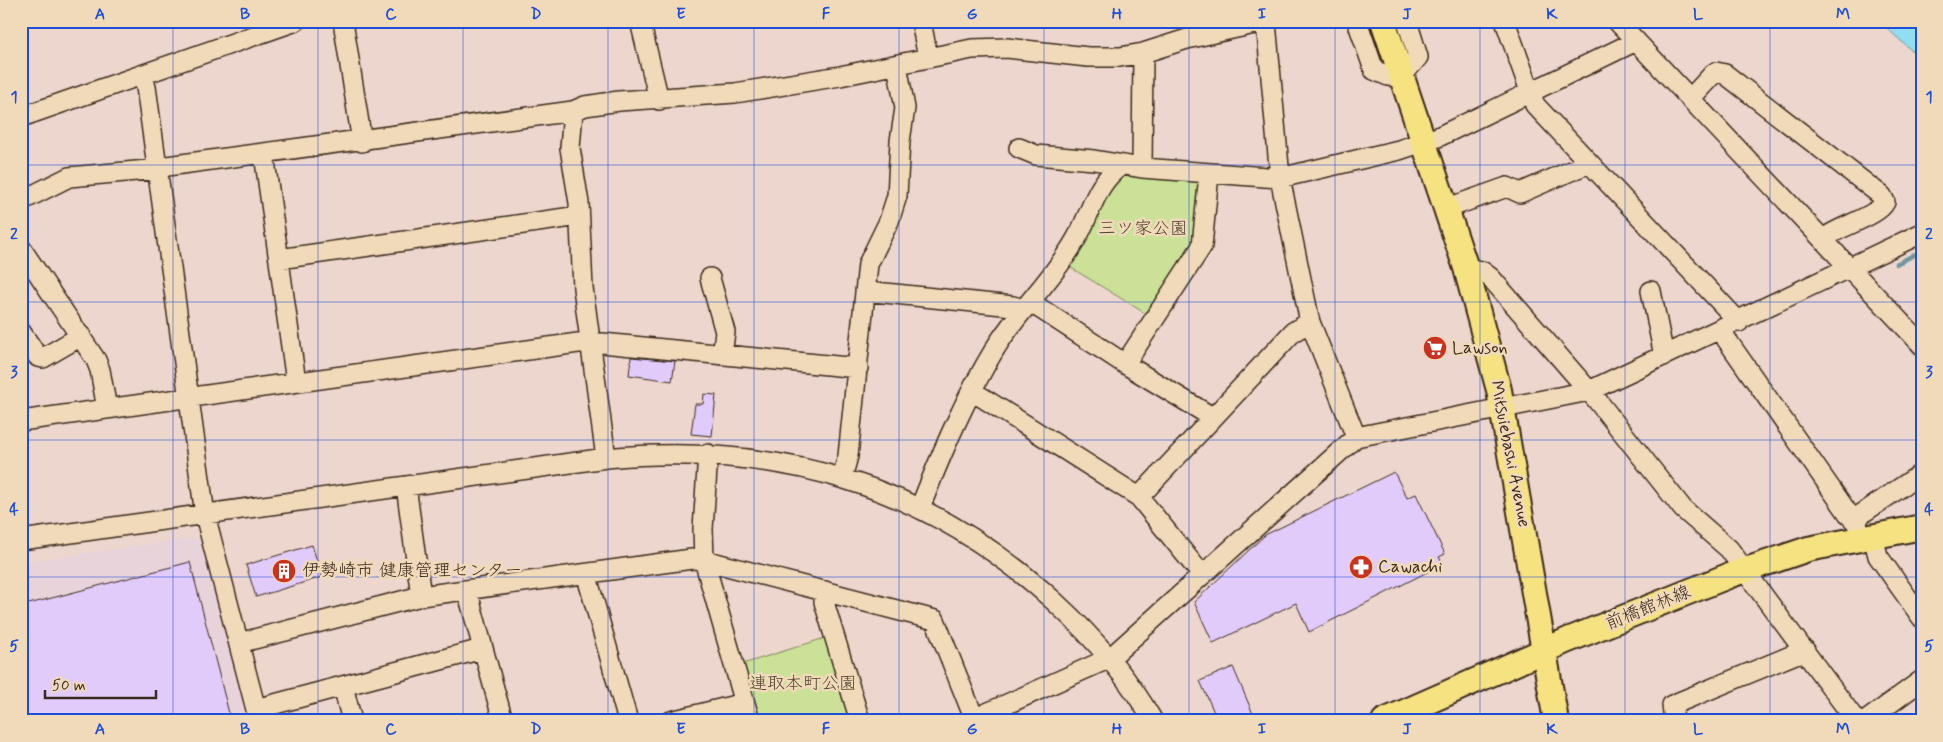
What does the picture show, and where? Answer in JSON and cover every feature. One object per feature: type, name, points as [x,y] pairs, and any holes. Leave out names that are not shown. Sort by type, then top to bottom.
[{"type":"main road","name":"Mitsuiebashi Avenue","points":[[1383,21],[1422,143],[1466,268],[1504,409],[1556,721]]},
{"type":"main road","name":"前橋館林線","points":[[1398,718],[1545,650],[1689,590],[1744,570],[1863,532],[1922,527]]},
{"type":"street","points":[[21,117],[296,21]]},
{"type":"street","points":[[343,21],[362,142]]},
{"type":"street","points":[[640,21],[659,100]]},
{"type":"street","points":[[920,21],[928,58]]},
{"type":"street","points":[[21,201],[69,177],[159,169],[167,166],[362,142],[573,111],[585,106],[605,103],[735,93],[897,65],[972,49],[1008,48],[1088,57],[1120,57],[1144,53],[1187,39],[1267,21],[1280,178],[1310,322],[1356,436]]},
{"type":"street","points":[[1357,21],[1374,70],[1388,76],[1398,67],[1418,57],[1407,21]]},
{"type":"street","points":[[1505,21],[1534,105],[1739,322]]},
{"type":"street","points":[[1617,21],[1922,345]]},
{"type":"street","points":[[1018,148],[1036,155],[1142,168],[1280,178],[1422,143],[1636,41]]},
{"type":"street","points":[[1142,168],[1144,53]]},
{"type":"street","points":[[842,478],[848,456],[868,264],[889,221],[896,196],[904,108],[897,65]]},
{"type":"street","points":[[1690,99],[1713,74],[1716,72],[1725,74],[1882,196],[1885,202],[1879,209],[1839,228],[1823,239]]},
{"type":"street","points":[[142,75],[146,87],[159,169],[188,398],[205,514],[258,715],[343,686],[482,649]]},
{"type":"street","points":[[573,111],[570,148],[579,216],[583,288],[606,458]]},
{"type":"street","points":[[264,154],[296,382]]},
{"type":"street","points":[[1445,209],[1507,187],[1520,193],[1589,163]]},
{"type":"street","points":[[920,508],[958,415],[997,346],[1076,241],[1093,200],[1109,174],[1122,165]]},
{"type":"street","points":[[1124,364],[1202,246],[1209,174]]},
{"type":"street","points":[[279,259],[579,216]]},
{"type":"street","points":[[239,643],[421,596],[692,559],[704,560],[935,620],[972,720],[1110,658],[1356,436],[1504,409],[1589,391],[1739,322],[1922,233]]},
{"type":"street","points":[[21,248],[81,336],[100,370],[107,409]]},
{"type":"street","points":[[1466,268],[1482,271],[1491,278],[1589,391],[1683,508],[1729,549],[1856,721]]},
{"type":"street","points":[[710,278],[725,332],[722,355]]},
{"type":"street","points":[[865,290],[1014,306],[1027,305],[1212,417]]},
{"type":"street","points":[[1651,291],[1664,356]]},
{"type":"street","points":[[1139,497],[1293,332],[1310,322]]},
{"type":"street","points":[[1720,330],[1922,618]]},
{"type":"street","points":[[21,332],[38,357],[44,358],[81,336]]},
{"type":"street","points":[[21,420],[589,342],[858,368]]},
{"type":"street","points":[[972,391],[1139,497],[1202,575]]},
{"type":"street","points":[[21,540],[606,458],[655,454],[708,454],[769,461],[868,486],[920,508],[1026,576],[1070,616],[1110,658],[1126,678],[1153,721]]},
{"type":"street","points":[[671,721],[747,712],[704,560],[703,530],[708,454]]},
{"type":"street","points":[[1863,532],[1860,514],[1922,473]]},
{"type":"street","points":[[406,486],[421,596]]},
{"type":"street","points":[[588,574],[589,584],[628,721]]},
{"type":"street","points":[[468,590],[482,649],[503,721]]},
{"type":"street","points":[[825,591],[824,602],[860,721]]},
{"type":"street","points":[[1674,721],[1672,705],[1805,650]]},
{"type":"street","points":[[1866,721],[1922,680]]},
{"type":"street","points":[[343,686],[352,721]]},
{"type":"shaded area","points":[[201,537],[250,721],[21,721],[21,562]]},
{"type":"green space","name":"三ツ家公園","points":[[1124,172],[1197,178],[1201,185],[1195,242],[1148,315],[1065,264],[1116,177]]},
{"type":"green space","name":"連取本町公園","points":[[828,637],[853,721],[759,721],[743,664]]},
{"type":"water","points":[[1879,21],[1922,21],[1922,60]]},
{"type":"building","points":[[631,357],[675,361],[672,381],[629,375]]},
{"type":"building","points":[[704,394],[716,395],[712,436],[691,434],[695,404],[703,404]]},
{"type":"building","points":[[1394,472],[1407,498],[1416,494],[1445,554],[1439,557],[1443,564],[1309,632],[1296,603],[1213,643],[1194,602],[1265,535]]},
{"type":"building","name":"伊勢崎市 健康管理センター","points":[[312,545],[322,577],[256,597],[246,565]]},
{"type":"building","points":[[190,562],[231,721],[21,721],[21,606]]},
{"type":"building","points":[[1233,667],[1256,721],[1218,721],[1200,681]]},
{"type":"waterway","points":[[1896,264],[1922,251]]},
{"type":"waterway","points":[[1913,349],[1922,358]]},
{"type":"place","name":"Lawson","points":[[1435,348]]},
{"type":"place","name":"Cawachi","points":[[1361,567]]},
{"type":"place","name":"伊勢崎市 健康管理センター","points":[[284,571]]}]
